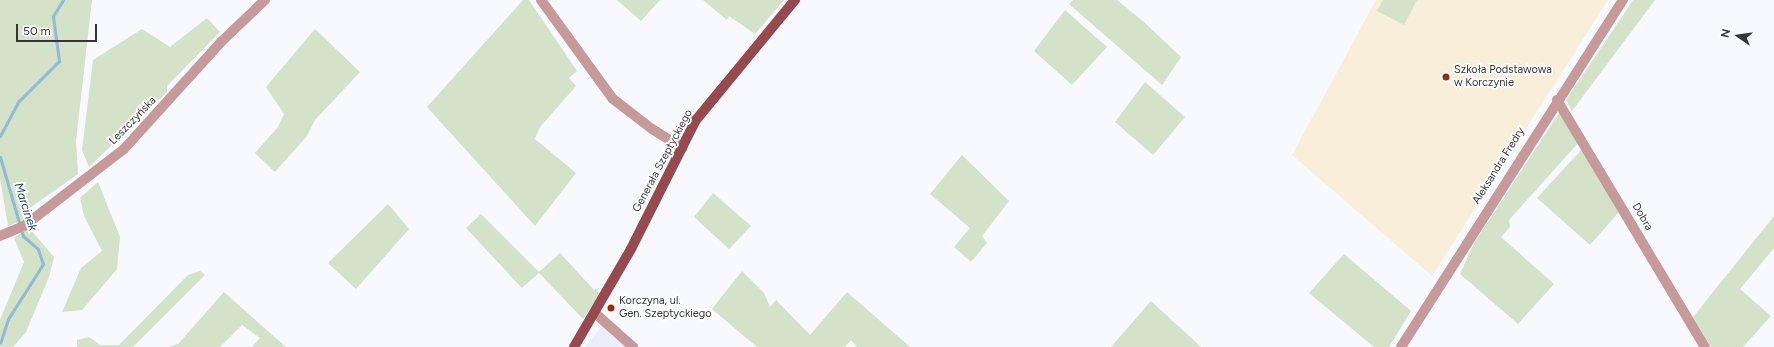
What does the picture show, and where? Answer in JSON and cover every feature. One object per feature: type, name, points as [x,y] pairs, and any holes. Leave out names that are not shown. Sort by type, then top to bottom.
[{"type":"main road","name":"Generała Szeptyckiego","points":[[574,347],[596,314],[683,148],[696,120],[795,0]]},
{"type":"street","name":"Leszczyńska","points":[[4,235],[24,226],[124,149],[221,42],[265,0]]},
{"type":"street","points":[[541,0],[613,98],[652,129],[683,148]]},
{"type":"street","name":"Aleksandra Fredry","points":[[1401,347],[1622,0]]},
{"type":"street","name":"Dobra","points":[[1557,100],[1705,347]]},
{"type":"street","points":[[596,314],[633,347]]},
{"type":"shaded area","name":"Szkoła Podstawowa w Korczynie","points":[[1376,0],[1608,0],[1432,276],[1292,155]]},
{"type":"shaded area","points":[[602,326],[626,347],[585,347]]},
{"type":"green space","points":[[0,0],[92,0],[76,141],[78,174],[27,210],[24,220],[8,226],[0,178]]},
{"type":"green space","points":[[523,0],[529,0],[577,71],[569,78],[576,86],[540,127],[535,139],[576,173],[535,226],[427,107]]},
{"type":"green space","points":[[617,0],[660,0],[641,21]]},
{"type":"green space","points":[[703,0],[784,0],[755,34],[729,16],[727,20]]},
{"type":"green space","points":[[1073,0],[1117,0],[1144,22],[1181,57],[1162,85],[1069,4]]},
{"type":"green space","points":[[1383,0],[1417,0],[1404,25],[1377,11]]},
{"type":"green space","points":[[1633,0],[1655,0],[1572,111],[1566,100]]},
{"type":"green space","points":[[1065,10],[1107,47],[1072,85],[1034,51]]},
{"type":"green space","points":[[207,18],[220,32],[167,86],[167,92],[89,167],[82,150],[93,60],[142,29],[170,47]]},
{"type":"green space","points":[[315,29],[360,72],[315,120],[307,136],[275,172],[255,153],[278,127],[284,114],[266,87]]},
{"type":"green space","points":[[1145,82],[1185,117],[1153,155],[1115,122]]},
{"type":"green space","points":[[1559,113],[1579,142],[1509,220],[1510,227],[1501,237],[1554,284],[1518,324],[1460,274],[1474,243]]},
{"type":"green space","points":[[1583,148],[1619,212],[1590,245],[1537,198]]},
{"type":"green space","points":[[962,155],[1009,201],[982,236],[987,243],[971,262],[954,247],[970,228],[930,194]]},
{"type":"green space","points":[[98,182],[120,237],[117,269],[82,310],[62,312],[81,268],[102,251],[84,216],[80,198]]},
{"type":"green space","points":[[713,193],[751,226],[729,249],[694,217]]},
{"type":"green space","points":[[388,204],[409,229],[356,289],[328,263]]},
{"type":"green space","points":[[481,214],[539,272],[560,253],[594,290],[598,288],[598,297],[583,319],[539,273],[522,288],[519,285],[466,228]]},
{"type":"green space","points":[[1774,216],[1774,248],[1740,289],[1771,316],[1743,347],[1711,347],[1693,317]]},
{"type":"green space","points":[[29,228],[54,257],[49,277],[26,332],[13,347],[0,347],[0,320],[24,262],[14,238]]},
{"type":"green space","points":[[1344,254],[1411,311],[1389,347],[1374,347],[1309,293]]},
{"type":"green space","points":[[200,271],[205,275],[133,347],[77,347],[77,340],[89,337],[100,345],[119,345],[188,275]]},
{"type":"green space","points":[[742,271],[764,293],[770,307],[776,300],[810,335],[847,292],[910,347],[857,347],[851,340],[845,347],[757,347],[712,309]]},
{"type":"green space","points":[[224,292],[286,347],[252,347],[260,338],[242,325],[220,347],[168,347],[178,344]]},
{"type":"green space","points":[[1151,301],[1201,347],[1111,347]]},
{"type":"waterway","name":"Marcinek","points":[[0,136],[19,101],[59,61],[53,16],[63,0]]},
{"type":"waterway","name":"Marcinek","points":[[0,157],[23,236],[38,249],[43,264],[8,319],[0,343]]},
{"type":"place","name":"Szkoła Podstawowa w Korczynie","points":[[1446,77]]},
{"type":"place","name":"Korczyna, ul. Gen. Szeptyckiego","points":[[611,308]]}]
